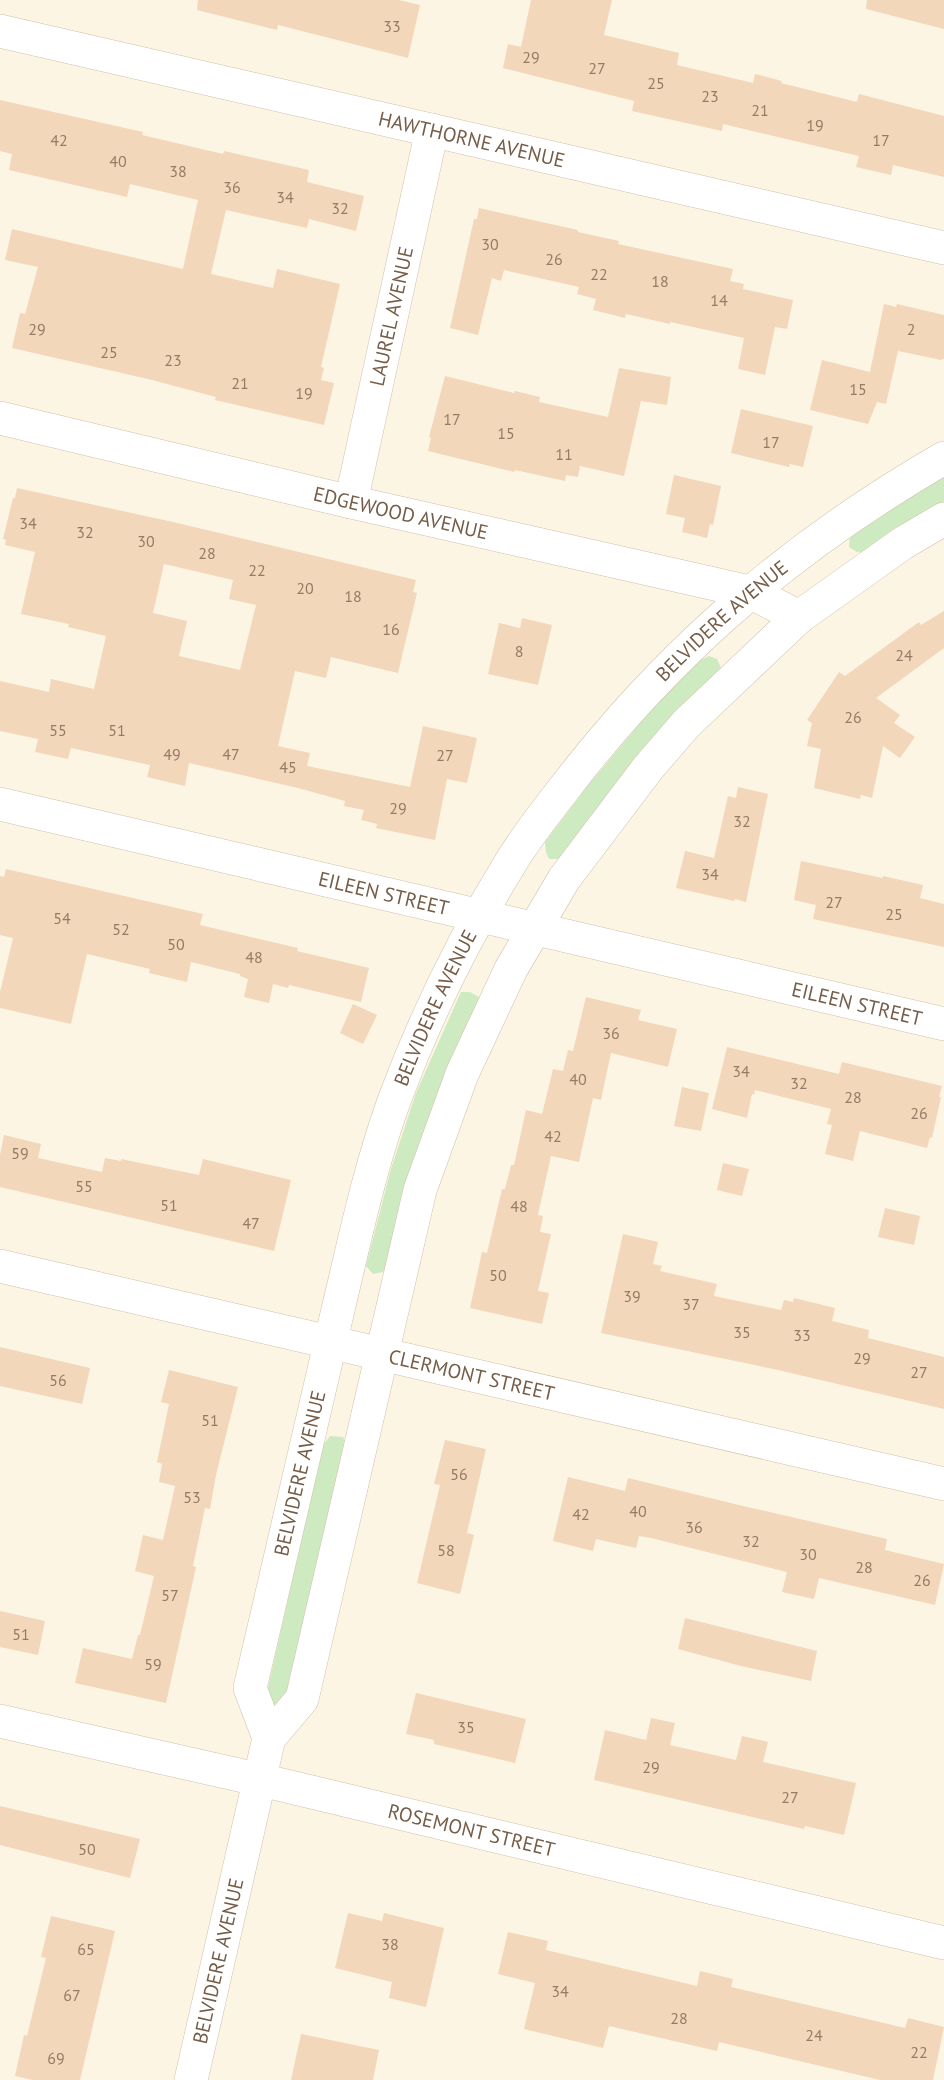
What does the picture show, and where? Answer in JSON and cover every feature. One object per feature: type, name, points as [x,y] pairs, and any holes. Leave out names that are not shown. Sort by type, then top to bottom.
[{"type":"street","name":"HAWTHORNE AVENUE","points":[[0,31],[944,248]]},
{"type":"street","name":"LAUREL AVENUE","points":[[351,502],[432,130]]},
{"type":"street","name":"EDGEWOOD AVENUE","points":[[0,418],[351,502],[750,592],[799,617]]},
{"type":"street","name":"BELVIDERE AVENUE","points":[[269,1738],[250,1688],[359,1221],[394,1102],[427,1021],[481,915],[512,860],[558,797],[612,729],[662,674],[750,592],[844,521],[902,482],[944,458]]},
{"type":"street","name":"BELVIDERE AVENUE","points":[[191,2080],[269,1738],[302,1699],[420,1190],[462,1074],[511,969],[564,879],[648,768],[686,724],[799,617],[886,555],[944,519]]},
{"type":"street","name":"EILEEN STREET","points":[[0,804],[944,1024]]},
{"type":"street","name":"CLERMONT STREET","points":[[0,1266],[944,1484]]},
{"type":"street","name":"ROSEMONT STREET","points":[[0,1721],[261,1780],[944,1942]]},
{"type":"green space","points":[[944,477],[944,506],[868,553],[857,552],[849,547],[850,535]]},
{"type":"green space","points":[[709,656],[717,659],[722,670],[560,859],[549,859],[545,842],[590,783],[652,709],[699,661]]},
{"type":"green space","points":[[461,992],[470,992],[479,997],[480,1007],[388,1262],[383,1272],[373,1274],[366,1266],[391,1169],[416,1093]]},
{"type":"green space","points":[[330,1436],[343,1437],[348,1447],[288,1707],[275,1713],[265,1701],[323,1445]]},
{"type":"building","points":[[198,0],[399,0],[420,5],[408,58],[278,25],[277,30],[197,10]]},
{"type":"building","points":[[531,0],[612,0],[604,35],[679,53],[677,65],[753,83],[755,74],[857,102],[859,94],[944,116],[944,177],[893,165],[891,175],[856,167],[859,156],[723,124],[722,131],[632,111],[634,101],[503,68],[508,44],[521,47]]},
{"type":"building","points":[[867,0],[944,0],[944,29],[866,9]]},
{"type":"building","points":[[0,100],[143,132],[142,135],[223,154],[224,151],[309,170],[307,182],[364,196],[356,231],[309,219],[307,228],[226,210],[211,274],[273,288],[277,269],[340,284],[321,367],[324,368],[321,380],[334,383],[324,425],[215,400],[216,397],[148,379],[12,348],[20,313],[25,314],[38,267],[5,260],[12,229],[183,269],[198,200],[130,184],[127,197],[9,170],[12,154],[0,151]]},
{"type":"building","points":[[479,208],[578,230],[578,232],[619,241],[618,244],[733,269],[730,281],[744,284],[743,289],[793,300],[787,329],[775,327],[765,375],[738,369],[744,338],[670,322],[670,324],[626,314],[625,318],[593,310],[596,299],[577,294],[579,287],[504,270],[501,281],[492,278],[478,335],[450,328],[474,219],[477,219]]},
{"type":"building","points":[[884,304],[896,307],[897,304],[944,315],[944,359],[898,351],[886,404],[877,402],[868,424],[810,410],[822,360],[870,372]]},
{"type":"building","points":[[619,368],[671,377],[667,405],[641,401],[624,476],[580,466],[578,477],[566,475],[565,481],[515,470],[514,472],[428,451],[431,438],[429,437],[445,376],[540,397],[539,402],[608,417]]},
{"type":"building","points":[[741,409],[813,426],[803,467],[790,464],[789,467],[731,453]]},
{"type":"building","points":[[674,475],[721,486],[713,525],[710,524],[707,538],[682,532],[685,518],[666,514]]},
{"type":"building","points":[[17,488],[173,522],[416,580],[413,592],[417,593],[398,673],[331,657],[326,678],[295,671],[278,746],[310,753],[307,766],[410,787],[423,726],[477,738],[467,783],[447,779],[435,840],[376,828],[377,824],[361,820],[364,810],[344,806],[345,801],[298,788],[189,763],[185,786],[147,777],[150,765],[71,748],[68,759],[35,752],[38,739],[0,731],[0,681],[49,692],[51,679],[94,689],[106,636],[68,627],[69,624],[21,614],[35,552],[5,545],[6,540],[3,539],[13,498],[15,498]],"holes":[[[164,564],[233,580],[229,599],[256,605],[240,670],[179,656],[187,621],[153,613]]]},
{"type":"building","points":[[944,611],[944,648],[876,698],[900,715],[894,723],[915,737],[900,758],[883,746],[872,798],[861,795],[860,799],[814,788],[821,749],[807,746],[812,723],[807,720],[839,672],[845,676],[919,622],[921,625]]},
{"type":"building","points":[[522,618],[552,625],[538,685],[488,674],[499,623],[520,628]]},
{"type":"building","points":[[738,787],[768,794],[746,902],[676,888],[685,851],[714,858],[728,796],[736,798]]},
{"type":"building","points":[[801,861],[923,885],[920,898],[944,904],[944,947],[813,919],[816,905],[794,900]]},
{"type":"building","points":[[6,869],[203,914],[200,925],[298,948],[297,951],[369,968],[361,1002],[289,985],[288,988],[273,984],[269,1003],[244,997],[248,979],[240,974],[191,962],[187,982],[149,973],[150,969],[87,954],[71,1024],[0,1008],[0,992],[13,938],[0,935],[0,876],[4,877]]},
{"type":"building","points":[[586,997],[641,1010],[638,1020],[677,1029],[668,1067],[611,1053],[601,1100],[593,1098],[579,1162],[551,1156],[538,1215],[543,1216],[540,1232],[551,1234],[538,1291],[549,1293],[542,1324],[470,1308],[482,1252],[487,1253],[502,1189],[505,1189],[511,1165],[514,1165],[526,1110],[542,1114],[553,1069],[563,1071],[568,1050],[573,1051]]},
{"type":"building","points":[[353,1004],[377,1015],[363,1044],[340,1033]]},
{"type":"building","points":[[727,1047],[839,1074],[842,1062],[942,1086],[932,1138],[930,1137],[927,1148],[860,1131],[853,1161],[825,1154],[832,1125],[827,1124],[831,1109],[755,1090],[747,1118],[712,1109]]},
{"type":"building","points":[[682,1087],[709,1093],[701,1131],[674,1126]]},
{"type":"building","points":[[4,1135],[41,1144],[38,1158],[102,1172],[105,1158],[121,1161],[121,1159],[199,1175],[203,1159],[291,1180],[274,1251],[0,1187],[0,1155]]},
{"type":"building","points":[[723,1163],[749,1169],[742,1196],[717,1190]]},
{"type":"building","points":[[885,1208],[920,1216],[914,1245],[878,1237]]},
{"type":"building","points":[[623,1234],[658,1242],[653,1264],[662,1266],[660,1271],[717,1284],[714,1296],[781,1310],[784,1300],[793,1302],[794,1298],[835,1308],[832,1321],[869,1330],[868,1338],[944,1357],[944,1409],[778,1370],[601,1333]]},
{"type":"building","points":[[0,1347],[90,1368],[82,1404],[0,1386]]},
{"type":"building","points":[[169,1370],[238,1387],[210,1509],[205,1508],[193,1566],[196,1567],[166,1703],[75,1683],[83,1648],[132,1659],[138,1635],[140,1635],[154,1576],[135,1571],[143,1535],[163,1540],[175,1486],[159,1482],[162,1464],[157,1462],[169,1404],[161,1402]]},
{"type":"building","points":[[445,1440],[486,1449],[467,1533],[474,1535],[460,1594],[417,1583],[440,1485],[434,1484]]},
{"type":"building","points":[[568,1477],[625,1491],[628,1478],[887,1539],[885,1550],[944,1564],[935,1605],[819,1578],[814,1599],[782,1592],[787,1572],[651,1538],[639,1536],[636,1548],[596,1539],[593,1551],[553,1541]]},
{"type":"building","points":[[0,1611],[45,1621],[38,1655],[0,1647]]},
{"type":"building","points":[[685,1618],[817,1651],[811,1681],[678,1649]]},
{"type":"building","points":[[416,1693],[526,1719],[515,1763],[434,1744],[434,1740],[406,1734]]},
{"type":"building","points":[[651,1718],[675,1723],[670,1745],[736,1760],[742,1736],[768,1742],[763,1762],[856,1783],[844,1835],[805,1826],[804,1829],[594,1780],[605,1730],[646,1740]]},
{"type":"building","points":[[0,1806],[140,1839],[130,1878],[0,1845]]},
{"type":"building","points":[[348,1913],[382,1921],[384,1913],[444,1928],[426,2007],[389,1998],[392,1982],[335,1968]]},
{"type":"building","points":[[51,1916],[115,1931],[80,2080],[33,2080],[15,2076],[46,1958],[41,1957]]},
{"type":"building","points":[[508,1932],[548,1941],[546,1950],[697,1986],[700,1971],[733,1979],[731,1987],[905,2028],[908,2018],[944,2027],[933,2080],[880,2080],[719,2042],[717,2051],[609,2026],[603,2048],[524,2029],[535,1983],[498,1974]]},
{"type":"building","points":[[301,2034],[379,2050],[373,2080],[291,2080]]}]
